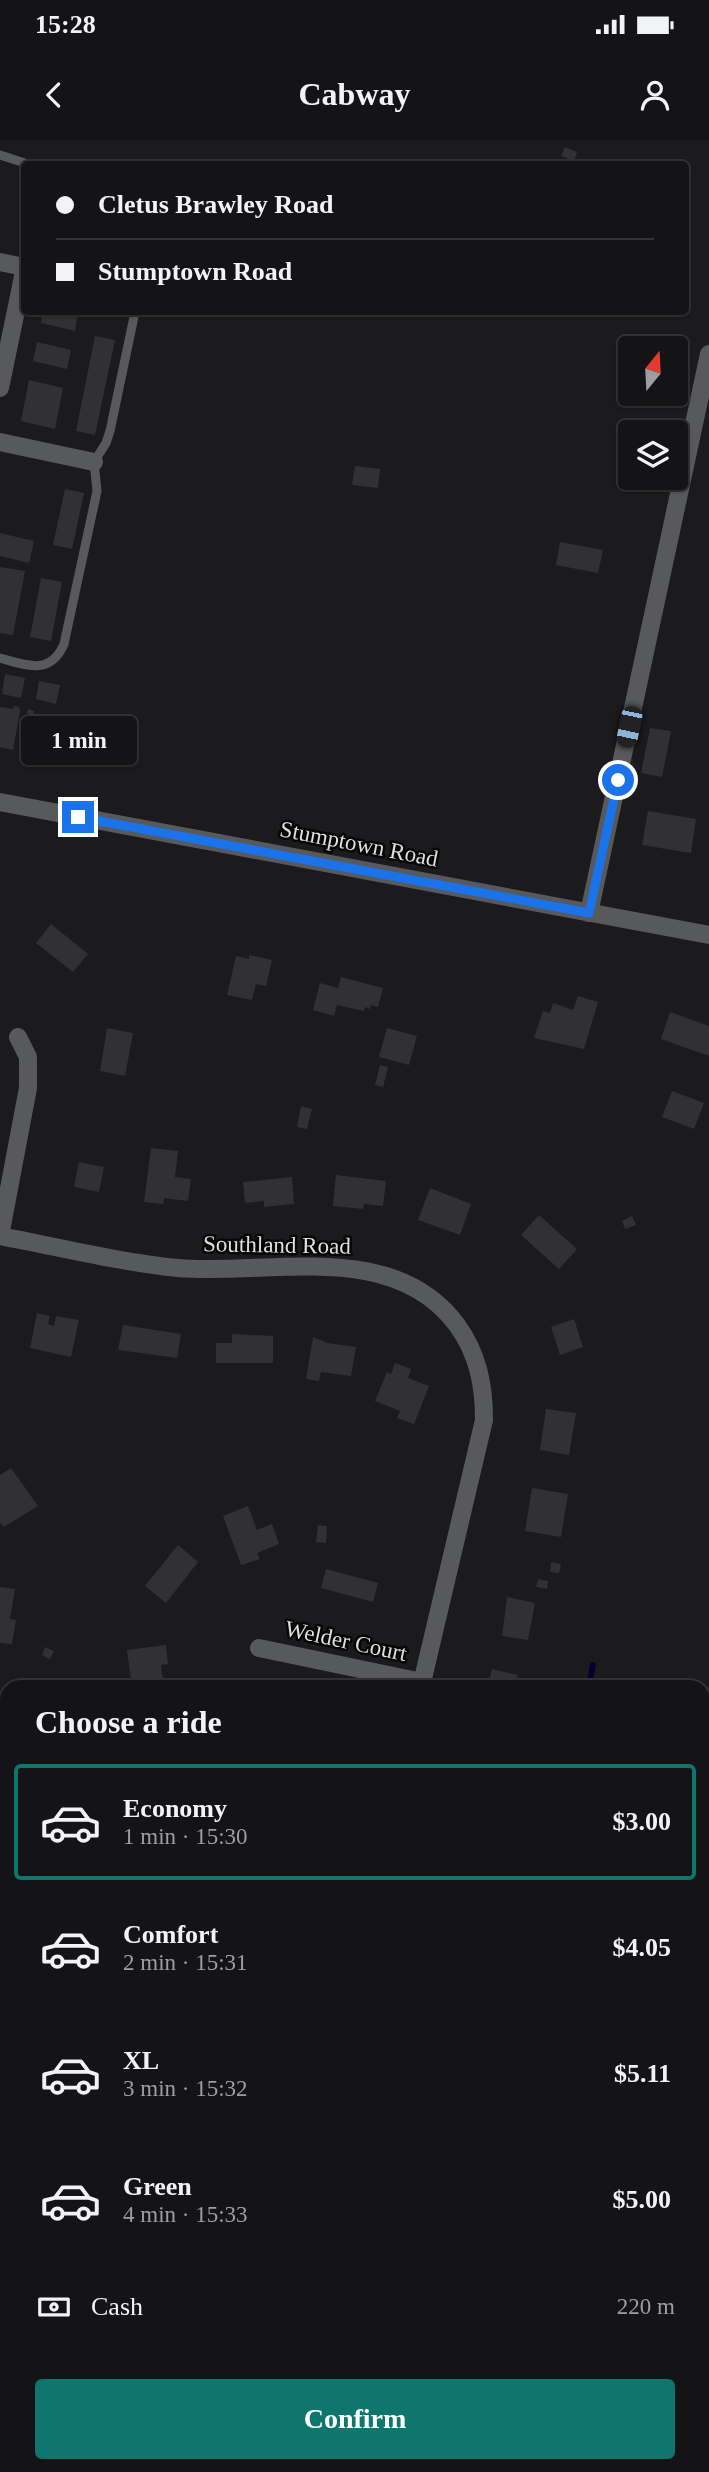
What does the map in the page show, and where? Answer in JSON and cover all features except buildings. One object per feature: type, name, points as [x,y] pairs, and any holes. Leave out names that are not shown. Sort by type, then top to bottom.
[{"type":"street","points":[[0,262],[21,269]]},
{"type":"street","points":[[0,388],[21,285]]},
{"type":"street","points":[[589,913],[709,354]]},
{"type":"street","points":[[0,442],[94,462]]},
{"type":"street","name":"Stumptown Road","points":[[0,802],[709,935]]},
{"type":"street","points":[[0,1236],[28,1088],[28,1057],[18,1037]]},
{"type":"street","name":"Southland Road","points":[[0,1236],[179,1268],[283,1266],[362,1270],[394,1279],[418,1290],[451,1317],[475,1358],[484,1397],[484,1420],[423,1680]]},
{"type":"street","name":"Welder Court","points":[[259,1648],[400,1680]]},
{"type":"lane","points":[[0,155],[21,162]]},
{"type":"lane","points":[[0,658],[37,666],[50,663],[59,656],[64,644],[97,491],[94,462],[110,431],[134,315]]},
{"type":"waterway","points":[[590,1680],[593,1665]]},
{"type":"route","points":[[78,817],[589,913],[618,780]]}]
